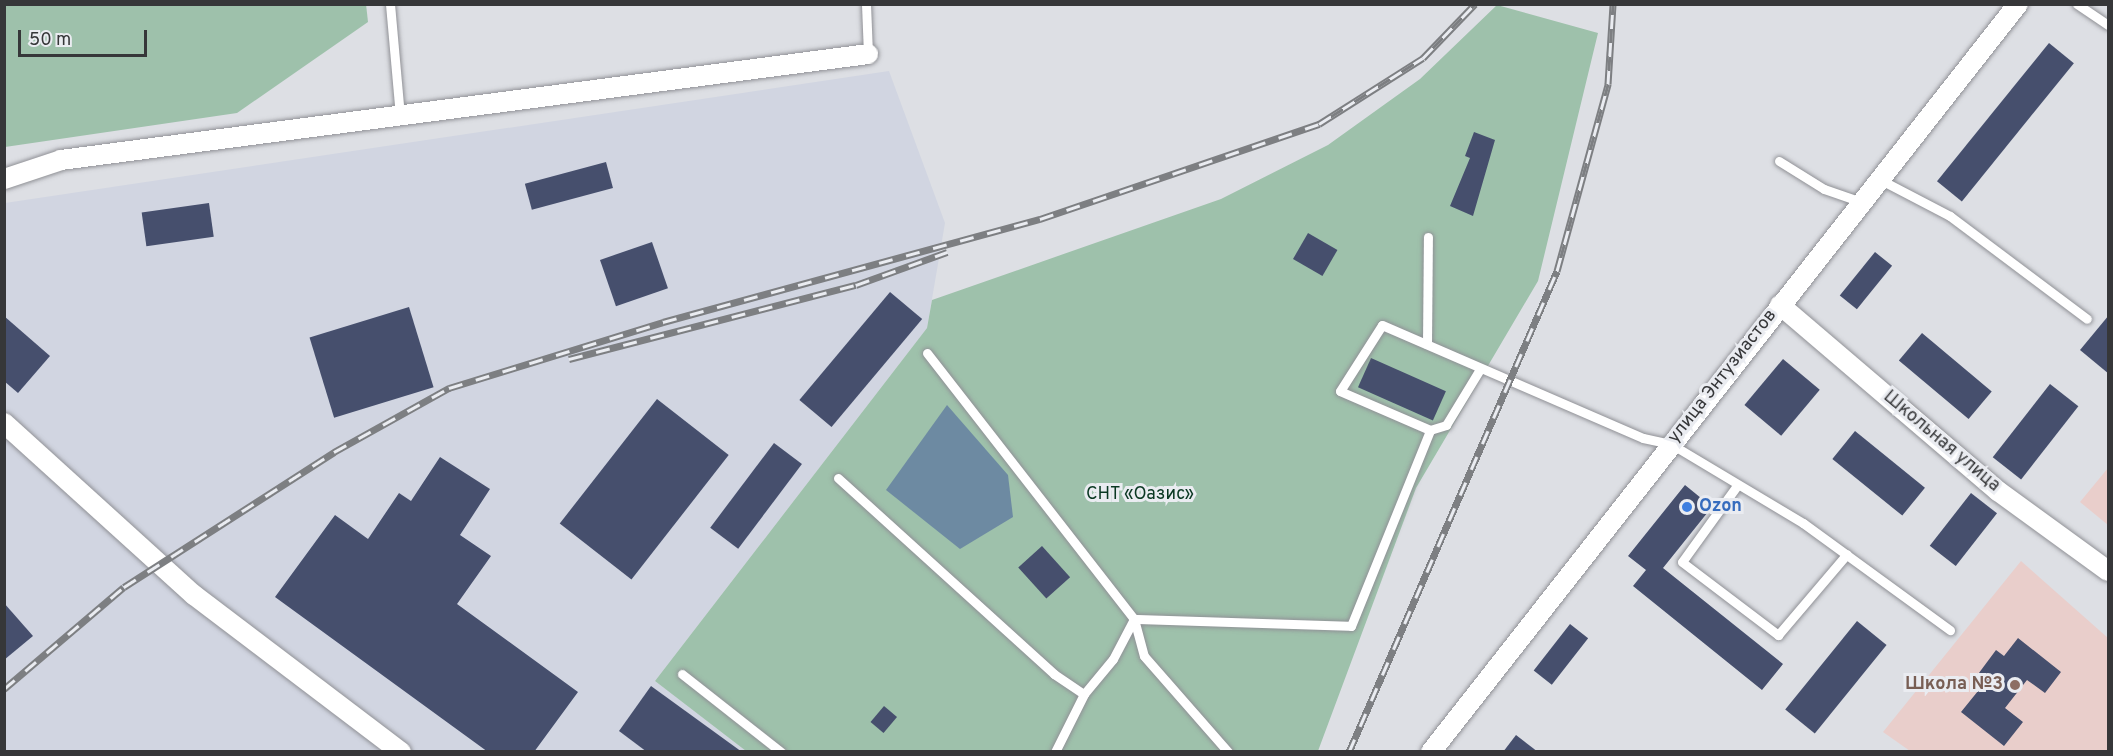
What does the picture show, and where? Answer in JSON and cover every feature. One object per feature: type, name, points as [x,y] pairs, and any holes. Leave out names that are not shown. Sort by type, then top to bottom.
[{"type":"street","name":"улица Энтузиастов","points":[[1431,752],[2018,4]]},
{"type":"street","points":[[4,179],[61,160],[868,54]]},
{"type":"street","name":"Школьная улица","points":[[1780,305],[1998,491],[2109,571]]},
{"type":"street","points":[[4,423],[194,595],[401,752]]},
{"type":"lane","points":[[390,4],[400,115]]},
{"type":"lane","points":[[866,4],[868,54]]},
{"type":"lane","points":[[2077,4],[2109,25]]},
{"type":"lane","points":[[1779,161],[1824,189],[1861,202]]},
{"type":"lane","points":[[1879,179],[1950,216],[2087,319]]},
{"type":"lane","points":[[1427,344],[1428,237]]},
{"type":"lane","points":[[1480,369],[1446,424],[1430,430],[1340,391],[1382,324],[1480,369],[1643,438],[1671,444],[1736,487],[1847,554],[1950,630]]},
{"type":"lane","points":[[927,353],[1134,619],[1144,656],[1228,752]]},
{"type":"lane","points":[[1134,619],[1351,626],[1430,430]]},
{"type":"lane","points":[[838,478],[1054,674],[1084,694]]},
{"type":"lane","points":[[1736,487],[1682,562],[1778,635],[1847,554]]},
{"type":"lane","points":[[1054,752],[1084,694],[1113,658],[1134,619]]},
{"type":"lane","points":[[682,674],[781,752]]},
{"type":"shaded area","points":[[889,71],[945,223],[927,328],[655,681],[746,751],[5,752],[5,203]]},
{"type":"shaded area","points":[[2108,468],[2108,525],[2080,502]]},
{"type":"shaded area","name":"Школа №3","points":[[2021,561],[2108,638],[2108,751],[1910,751],[1883,732]]},
{"type":"green space","points":[[5,4],[366,4],[368,22],[237,113],[5,147]]},
{"type":"green space","name":"СНТ «Оазис»","points":[[1497,5],[1598,33],[1538,281],[1416,488],[1318,751],[746,751],[655,681],[927,328],[932,300],[1221,199],[1328,145],[1420,79]]},
{"type":"water","points":[[947,405],[1008,475],[1013,517],[960,549],[886,490]]},
{"type":"building","points":[[2049,43],[2074,63],[1962,201],[1937,181]]},
{"type":"building","points":[[1474,132],[1495,140],[1473,216],[1450,206],[1470,158],[1465,156]]},
{"type":"building","points":[[606,162],[613,188],[532,210],[525,184]]},
{"type":"building","points":[[209,203],[214,237],[146,246],[142,212]]},
{"type":"building","points":[[1308,233],[1337,250],[1322,276],[1293,259]]},
{"type":"building","points":[[652,242],[668,288],[616,306],[600,260]]},
{"type":"building","points":[[1875,252],[1892,266],[1857,309],[1840,296]]},
{"type":"building","points":[[890,292],[922,319],[832,427],[799,400]]},
{"type":"building","points":[[409,307],[434,387],[334,418],[310,337]]},
{"type":"building","points":[[2109,315],[2109,374],[2080,350]]},
{"type":"building","points":[[4,316],[50,356],[18,393],[4,381]]},
{"type":"building","points":[[1922,333],[1992,391],[1969,419],[1899,361]]},
{"type":"building","points":[[1371,358],[1446,391],[1433,421],[1358,387]]},
{"type":"building","points":[[1783,359],[1820,390],[1781,436],[1744,405]]},
{"type":"building","points":[[2050,384],[2078,406],[2021,479],[1993,457]]},
{"type":"building","points":[[657,399],[729,455],[631,580],[560,524]]},
{"type":"building","points":[[1855,431],[1925,488],[1902,516],[1832,459]]},
{"type":"building","points":[[774,443],[802,464],[738,549],[710,528]]},
{"type":"building","points":[[440,457],[490,489],[460,535],[491,556],[457,604],[578,692],[534,752],[488,752],[275,597],[335,515],[368,539],[399,493],[411,501]]},
{"type":"building","points":[[1685,485],[1712,507],[1663,568],[1783,664],[1762,690],[1633,586],[1646,570],[1628,556]]},
{"type":"building","points":[[1971,493],[1997,513],[1956,566],[1930,546]]},
{"type":"building","points":[[1042,546],[1070,577],[1046,599],[1018,567]]},
{"type":"building","points":[[4,603],[33,636],[4,660]]},
{"type":"building","points":[[1857,621],[1887,645],[1815,734],[1785,710]]},
{"type":"building","points":[[1570,624],[1588,638],[1552,685],[1534,670]]},
{"type":"building","points":[[2018,638],[2061,672],[2045,693],[2027,680],[2005,708],[2023,722],[2004,746],[1961,712],[1978,691],[1970,685],[1996,650],[2004,656]]},
{"type":"building","points":[[651,686],[742,752],[647,752],[619,731]]},
{"type":"building","points":[[884,706],[897,717],[884,733],[871,722]]},
{"type":"building","points":[[1516,735],[1538,752],[1503,752]]},
{"type":"railway","points":[[4,689],[124,587],[334,452],[449,388],[663,322],[1040,219],[1319,124],[1423,58],[1475,4]]},
{"type":"railway","points":[[1349,752],[1557,271],[1608,84],[1613,4]]},
{"type":"railway","points":[[569,359],[856,285],[947,252]]},
{"type":"place","name":"Ozon","points":[[1687,507]]},
{"type":"place","name":"Школа №3","points":[[2015,685]]}]
